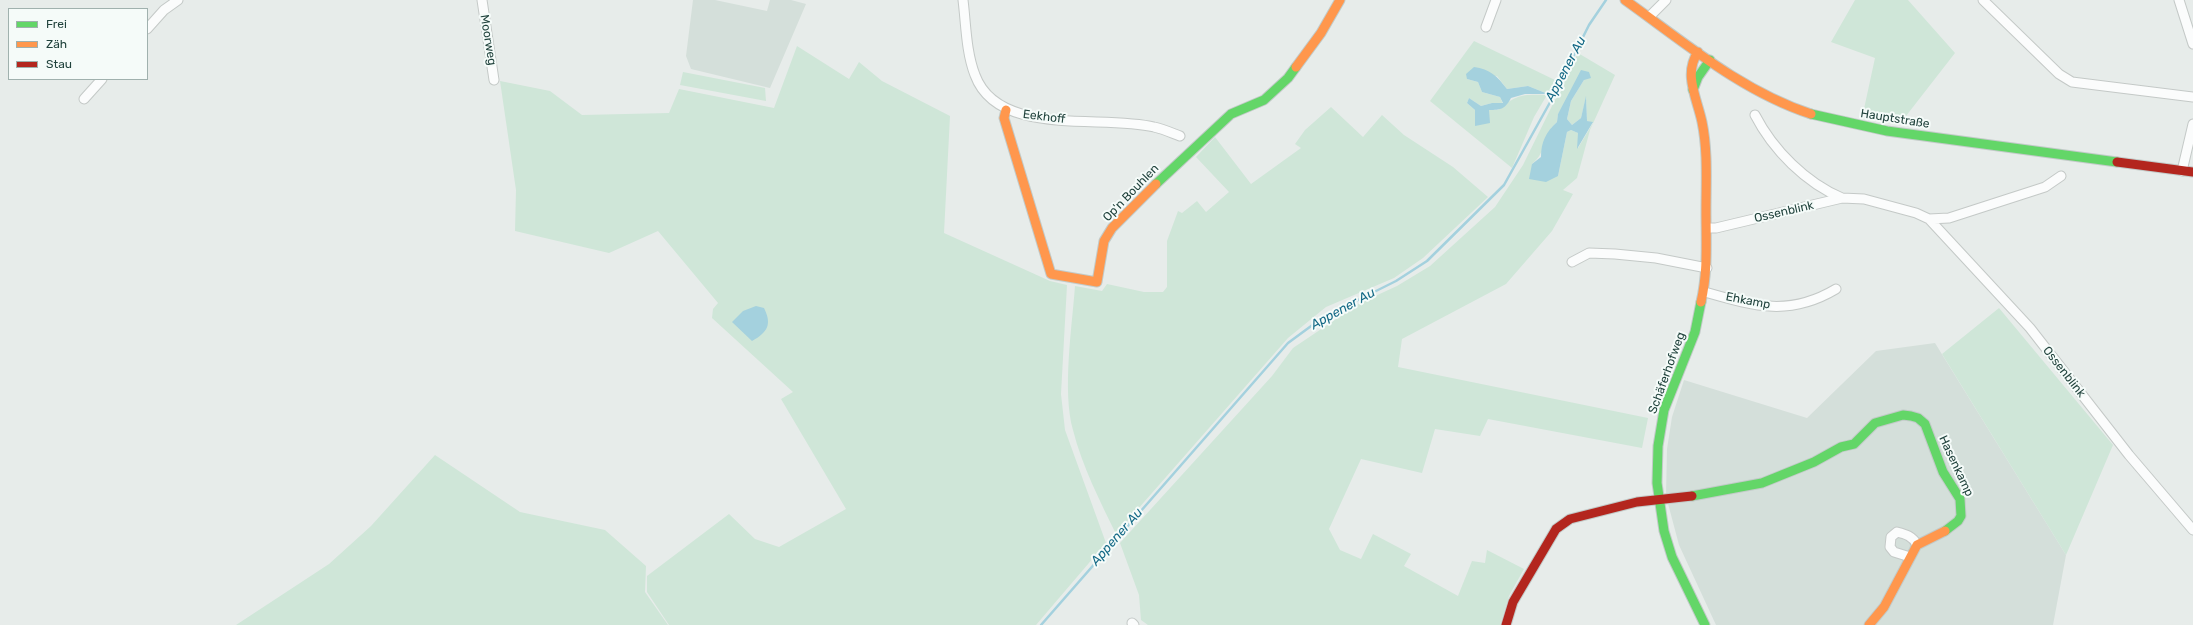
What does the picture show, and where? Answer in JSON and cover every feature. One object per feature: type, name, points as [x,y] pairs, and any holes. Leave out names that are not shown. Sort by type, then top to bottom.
[{"type":"street","points":[[148,28],[164,10],[178,0]]},
{"type":"street","name":"Moorweg","points":[[482,0],[494,80]]},
{"type":"street","name":"Eekhoff","points":[[962,0],[975,75],[991,100],[1006,110],[1027,117],[1154,126],[1180,136]]},
{"type":"street","name":"Op'n Bouhlen","points":[[1006,110],[1004,118],[1051,274],[1097,282],[1104,241],[1112,228],[1161,179],[1231,114],[1264,100],[1288,78],[1338,8],[1340,0]]},
{"type":"street","points":[[1486,27],[1496,0]]},
{"type":"street","name":"Hauptstraße","points":[[1625,0],[1738,79],[1780,102],[1836,121],[1910,134],[2193,172]]},
{"type":"street","points":[[1649,17],[1666,0]]},
{"type":"street","points":[[1983,0],[2059,74],[2072,82],[2193,96]]},
{"type":"street","points":[[2179,0],[2193,44]]},
{"type":"street","name":"Schäferhofweg","points":[[1698,52],[1692,61],[1691,82],[1692,91],[1705,138],[1707,228],[1707,268],[1705,292],[1695,332],[1664,410],[1657,465],[1658,499],[1664,531],[1672,557],[1705,625]]},
{"type":"street","points":[[1692,91],[1698,77],[1710,60]]},
{"type":"street","points":[[84,99],[101,80]]},
{"type":"street","points":[[1755,115],[1760,125],[1800,172],[1818,187],[1842,198]]},
{"type":"street","points":[[2182,170],[2193,124]]},
{"type":"street","points":[[2182,170],[2193,163]]},
{"type":"street","name":"Ossenblink","points":[[1929,219],[1949,218],[2045,187],[2061,176]]},
{"type":"street","name":"Ossenblink","points":[[1707,228],[1716,228],[1842,198],[1864,199],[1916,212],[1929,219],[2030,328],[2129,455],[2193,530]]},
{"type":"street","points":[[1572,262],[1589,253],[1615,254],[1656,258],[1707,268]]},
{"type":"street","name":"Ehkamp","points":[[1705,292],[1749,304],[1775,307],[1805,302],[1826,295],[1836,289]]},
{"type":"street","name":"Hasenkamp","points":[[1658,499],[1687,496],[1762,483],[1814,462],[1841,447],[1854,444],[1875,423],[1902,415],[1911,416],[1918,418],[1925,424],[1943,472],[1960,499],[1962,509],[1958,522],[1949,529],[1917,545]]},
{"type":"street","points":[[1506,625],[1513,602],[1556,529],[1570,519],[1658,499]]},
{"type":"street","points":[[1869,625],[1884,607],[1917,545],[1911,537],[1897,532],[1891,537],[1890,547],[1894,552],[1910,557]]},
{"type":"shaded area","points":[[693,0],[715,0],[767,11],[770,0],[791,0],[806,4],[770,88],[691,69],[686,56]]},
{"type":"shaded area","points":[[1935,343],[2066,555],[2053,625],[1716,625],[1679,545],[1666,496],[1667,449],[1672,417],[1684,380],[1807,418],[1876,351]]},
{"type":"green space","points":[[1855,0],[1908,0],[1955,53],[1899,125],[1862,118],[1875,58],[1831,42]]},
{"type":"green space","points":[[1474,41],[1555,80],[1548,94],[1528,86],[1507,89],[1497,76],[1467,79],[1478,82],[1482,92],[1500,97],[1503,104],[1492,103],[1481,106],[1469,98],[1467,103],[1475,110],[1475,126],[1489,110],[1498,110],[1515,98],[1526,95],[1547,95],[1534,117],[1512,168],[1430,101]]},
{"type":"green space","points":[[797,46],[849,79],[859,62],[882,81],[950,116],[944,233],[1050,281],[1067,285],[1061,394],[1065,430],[1106,543],[1036,625],[669,625],[647,592],[647,576],[729,514],[755,539],[779,547],[846,509],[781,399],[793,392],[712,318],[713,309],[718,303],[658,231],[609,253],[515,231],[516,190],[500,81],[550,91],[582,115],[669,113],[679,89],[774,108]]},
{"type":"green space","points":[[1578,53],[1615,75],[1590,130],[1577,178],[1563,190],[1573,194],[1552,231],[1506,284],[1402,339],[1398,367],[1648,418],[1642,448],[1488,419],[1480,436],[1435,429],[1422,473],[1361,459],[1329,529],[1340,550],[1361,559],[1373,534],[1411,554],[1404,566],[1458,596],[1472,561],[1485,563],[1487,550],[1524,569],[1509,596],[1500,625],[1148,625],[1141,620],[1139,595],[1120,543],[1272,376],[1293,348],[1360,303],[1397,286],[1430,266],[1495,207],[1523,165]],"holes":[[[1589,72],[1571,101],[1567,119],[1572,125],[1581,118],[1586,97],[1587,121],[1593,123],[1578,148],[1578,133],[1571,130],[1567,132],[1558,176],[1532,164],[1541,154],[1549,132],[1557,122],[1558,114]]]},
{"type":"green space","points":[[683,72],[765,88],[766,101],[680,85]]},
{"type":"green space","points":[[1331,107],[1363,137],[1382,115],[1404,135],[1453,167],[1488,197],[1423,258],[1394,278],[1326,307],[1288,338],[1116,534],[1086,470],[1073,430],[1070,414],[1068,378],[1075,286],[1102,291],[1107,284],[1144,292],[1163,292],[1167,287],[1167,241],[1178,211],[1182,213],[1197,201],[1206,212],[1229,192],[1196,157],[1215,137],[1251,184],[1301,148],[1295,144],[1305,130]]},
{"type":"green space","points":[[1999,308],[2113,445],[2066,555],[1942,354]]},
{"type":"green space","points":[[435,455],[520,512],[605,530],[646,566],[645,592],[668,625],[236,625],[329,564],[371,526]]},
{"type":"water","points":[[1474,67],[1489,71],[1500,80],[1507,89],[1528,86],[1548,94],[1525,94],[1511,98],[1507,105],[1502,108],[1497,110],[1489,110],[1490,123],[1475,126],[1475,110],[1467,103],[1469,98],[1481,106],[1492,103],[1503,103],[1500,97],[1482,92],[1478,82],[1467,79],[1466,74]]},
{"type":"water","points":[[1581,70],[1589,72],[1591,78],[1584,80],[1571,101],[1567,119],[1572,125],[1581,118],[1586,96],[1587,121],[1593,122],[1577,149],[1578,133],[1571,130],[1567,132],[1558,176],[1546,182],[1529,179],[1532,164],[1541,157],[1545,138],[1557,122],[1558,114]]},
{"type":"water","points":[[756,306],[764,308],[768,323],[765,331],[752,341],[732,322],[743,311]]},
{"type":"waterway","name":"Appener Au","points":[[1041,625],[1288,343],[1322,318],[1396,281],[1427,261],[1504,185],[1553,97],[1589,25],[1606,0]]},
{"type":"waterway","name":"Appener Au","points":[[1548,94],[1553,97]]},
{"type":"traffic: fast","points":[[1693,90],[1698,77],[1710,60]]},
{"type":"traffic: fast","points":[[1156,184],[1231,114],[1264,100],[1288,78],[1296,67]]},
{"type":"traffic: fast","points":[[1811,114],[1887,131],[2117,162]]},
{"type":"traffic: fast","points":[[1701,302],[1695,332],[1664,410],[1658,446],[1657,483],[1664,531],[1672,557],[1705,625]]},
{"type":"traffic: fast","points":[[1692,496],[1762,483],[1814,462],[1841,447],[1854,444],[1875,423],[1903,415],[1911,416],[1918,418],[1925,424],[1943,472],[1960,499],[1961,516],[1958,521],[1945,531]]},
{"type":"traffic: slow","points":[[1296,67],[1321,33],[1340,0]]},
{"type":"traffic: slow","points":[[1625,0],[1737,79],[1785,104],[1811,114]]},
{"type":"traffic: slow","points":[[1698,52],[1694,60],[1691,77],[1702,122],[1706,155],[1706,257],[1705,279],[1701,302]]},
{"type":"traffic: slow","points":[[1006,110],[1004,118],[1051,274],[1097,282],[1104,241],[1112,228],[1156,184]]},
{"type":"traffic: slow","points":[[1869,625],[1884,607],[1917,545],[1945,531]]},
{"type":"traffic: jam","points":[[2117,162],[2193,172]]},
{"type":"traffic: jam","points":[[1506,625],[1513,602],[1556,529],[1570,519],[1637,502],[1692,496]]}]
